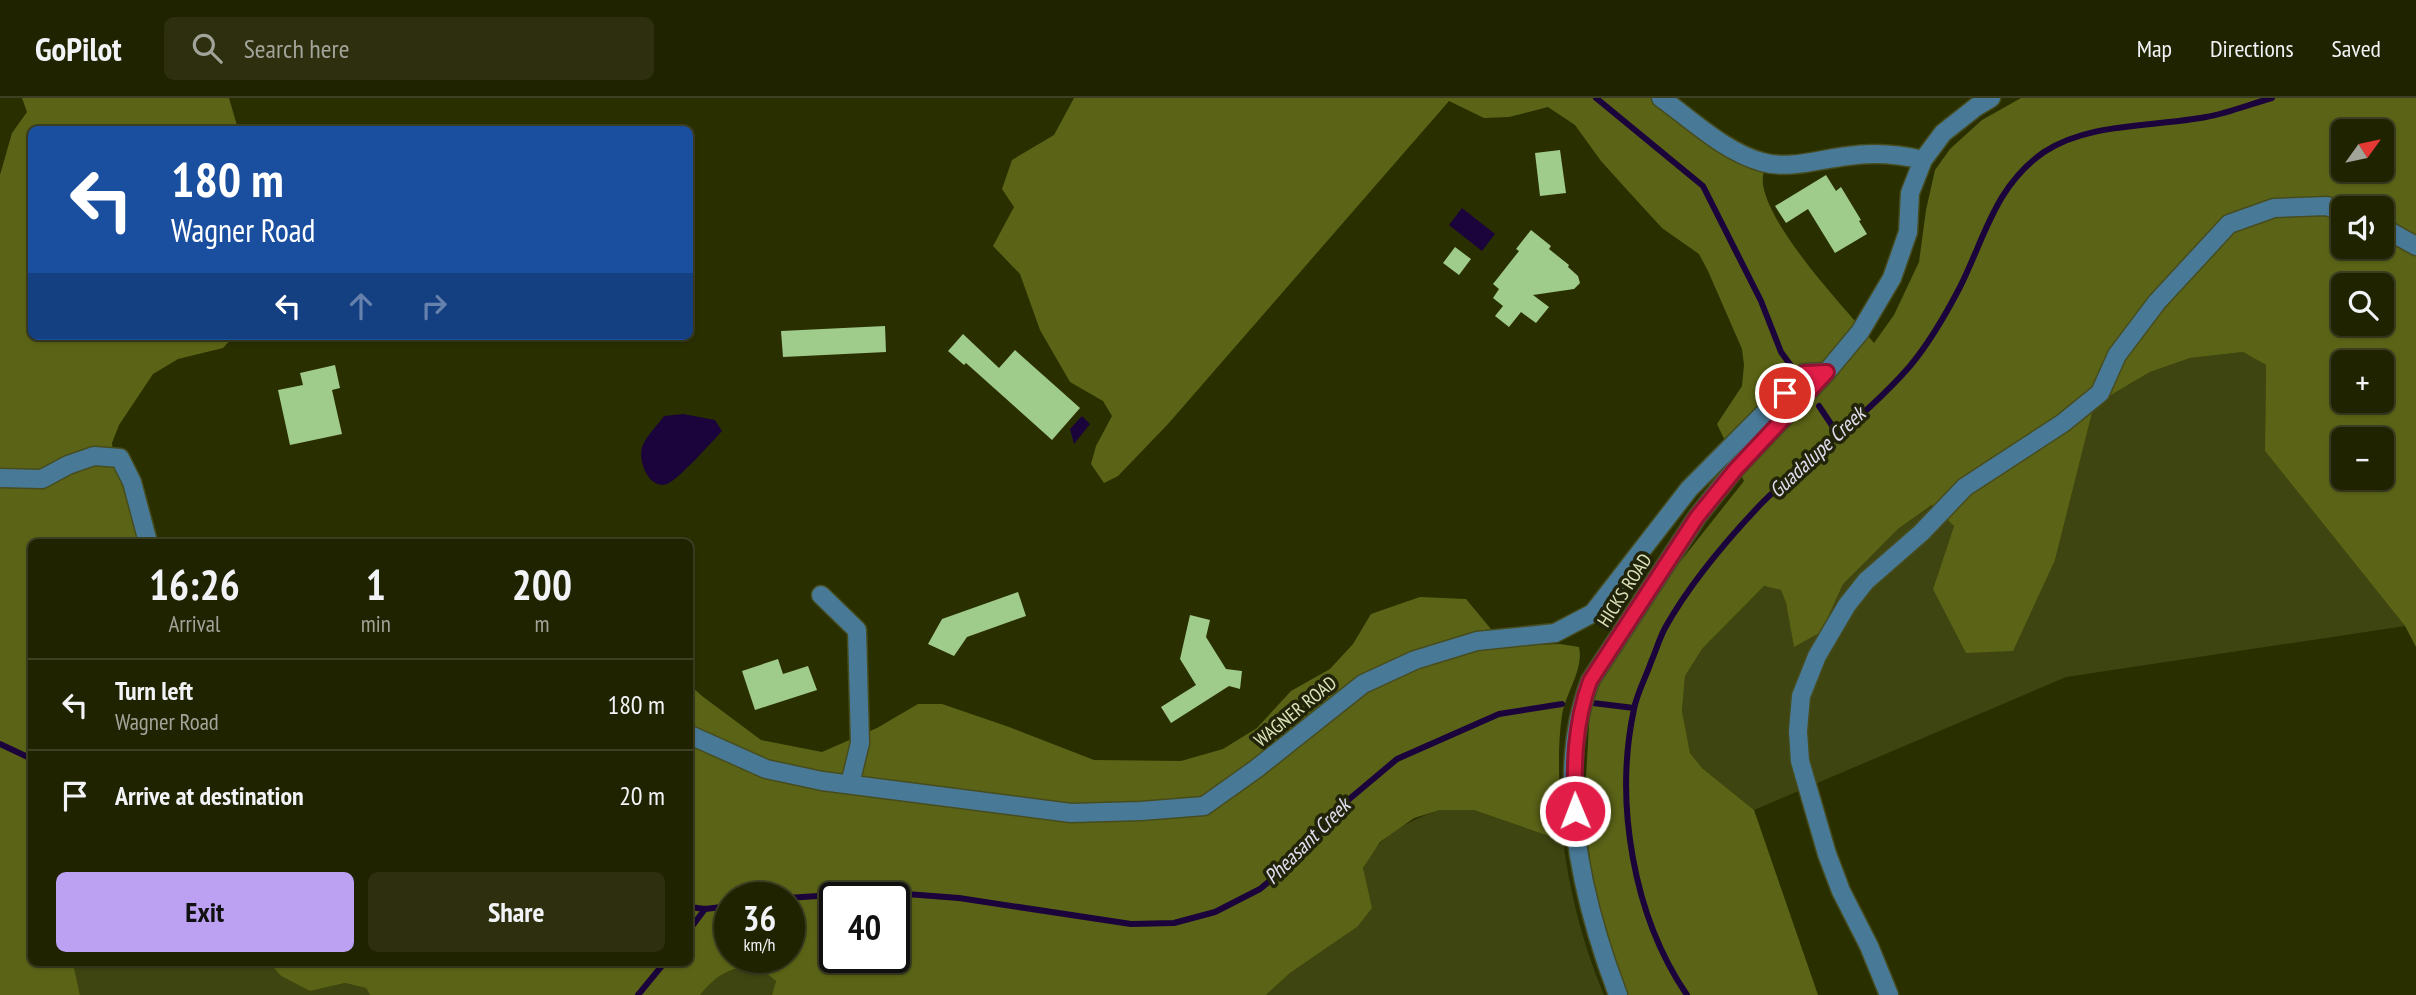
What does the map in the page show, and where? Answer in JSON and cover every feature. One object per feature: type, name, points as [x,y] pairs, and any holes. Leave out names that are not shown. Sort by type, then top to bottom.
[{"type":"street","points":[[1661,98],[1719,140],[1747,157],[1765,163],[1794,164],[1884,153],[1923,160]]},
{"type":"street","name":"HICKS ROAD","points":[[1618,995],[1593,925],[1577,845],[1574,765],[1581,707],[1590,681],[1697,517],[1735,470],[1827,372],[1860,332],[1892,278],[1908,232],[1910,193],[1923,160],[1943,133],[1991,98]]},
{"type":"street","points":[[1889,995],[1869,946],[1841,891],[1827,854],[1800,761],[1798,730],[1801,696],[1817,656],[1847,605],[1866,582],[1921,533],[1965,487],[2063,423],[2099,393],[2117,355],[2157,302],[2229,224],[2274,208],[2331,208]]},
{"type":"street","points":[[2394,234],[2416,246]]},
{"type":"street","name":"WAGNER ROAD","points":[[693,736],[766,769],[822,781],[1071,813],[1203,806],[1256,769],[1363,684],[1415,660],[1477,641],[1555,633],[1593,613],[1689,489],[1804,373],[1827,372]]},
{"type":"street","points":[[0,478],[42,479],[68,465],[94,456],[120,458],[132,482],[147,539]]},
{"type":"street","points":[[821,595],[857,630],[860,743],[850,784]]},
{"type":"green space","points":[[22,98],[229,98],[237,126],[28,126],[28,340],[230,340],[223,348],[178,359],[153,374],[119,425],[112,443],[114,464],[124,483],[138,539],[28,539],[28,966],[74,966],[80,995],[0,995],[0,175],[12,133],[27,112]]},
{"type":"green space","points":[[1074,98],[1661,98],[1765,163],[1763,185],[1779,224],[1827,289],[1874,343],[1894,315],[1919,262],[1935,170],[1950,149],[1982,120],[2021,98],[2416,98],[2416,647],[2405,626],[2265,451],[2266,365],[2243,352],[2190,358],[2150,372],[2094,405],[2055,560],[2013,651],[1966,653],[1933,589],[1954,526],[1932,505],[1898,529],[1843,584],[1821,632],[1794,647],[1781,590],[1764,586],[1702,649],[1685,676],[1682,711],[1690,753],[1702,768],[1754,810],[1818,995],[1628,995],[1598,923],[1584,811],[1590,709],[1605,672],[1668,577],[1744,481],[1717,424],[1742,386],[1742,349],[1699,254],[1662,228],[1601,161],[1575,125],[1548,107],[1509,117],[1484,118],[1449,101],[1168,424],[1118,476],[1104,483],[1091,464],[1096,446],[1112,416],[1103,401],[1070,382],[1040,330],[1020,274],[993,246],[1014,207],[1002,189],[1012,160],[1054,135]]},
{"type":"green space","points":[[2243,352],[2266,365],[2265,451],[2405,626],[2066,677],[1754,810],[1702,768],[1690,753],[1682,711],[1685,676],[1702,649],[1764,586],[1781,590],[1794,646],[1821,632],[1842,584],[1898,529],[1933,505],[1954,526],[1933,589],[2055,560],[2094,405],[2150,372],[2190,358]]},
{"type":"green space","points":[[1420,597],[1466,599],[1505,646],[1560,644],[1579,647],[1579,664],[1564,706],[1560,731],[1559,778],[1563,841],[1474,810],[1440,810],[1414,818],[1380,842],[1363,868],[1372,908],[1357,927],[1290,973],[1266,995],[772,995],[776,981],[766,973],[805,973],[805,882],[714,882],[714,973],[726,973],[700,995],[370,995],[366,988],[345,983],[310,991],[281,976],[272,966],[693,966],[693,688],[761,740],[822,752],[877,728],[918,704],[942,704],[1094,760],[1181,761],[1223,749],[1257,728],[1291,691],[1330,669],[1353,644],[1371,614]]},
{"type":"green space","points":[[1440,810],[1474,810],[1563,841],[1578,919],[1604,995],[1266,995],[1290,973],[1357,927],[1362,873],[1377,846],[1406,824]]},
{"type":"green space","points":[[74,966],[272,966],[281,976],[310,991],[345,983],[366,988],[370,995],[80,995]]},
{"type":"green space","points":[[766,973],[776,981],[772,995],[700,995],[724,974]]},
{"type":"shaded area","points":[[1462,208],[1495,234],[1482,251],[1449,225]]},
{"type":"shaded area","points":[[683,414],[715,420],[722,431],[679,476],[667,484],[655,483],[643,467],[642,447],[664,416]]},
{"type":"shaded area","points":[[1082,416],[1090,424],[1074,444],[1070,429]]},
{"type":"building","points":[[1560,150],[1566,193],[1540,196],[1535,153]]},
{"type":"building","points":[[1826,175],[1836,191],[1841,187],[1867,234],[1835,253],[1808,209],[1786,223],[1775,206]]},
{"type":"building","points":[[1531,230],[1569,265],[1580,283],[1574,289],[1533,295],[1549,307],[1536,323],[1521,312],[1509,327],[1495,316],[1503,306],[1493,298],[1499,289],[1493,284],[1519,251],[1516,249]]},
{"type":"building","points":[[1455,247],[1471,259],[1459,275],[1443,263]]},
{"type":"building","points":[[885,326],[886,352],[783,357],[781,331]]},
{"type":"building","points":[[963,334],[999,368],[1015,350],[1080,408],[1052,440],[966,363],[964,365],[948,351]]},
{"type":"building","points":[[335,365],[340,388],[332,390],[342,434],[290,445],[278,390],[303,385],[300,373]]},
{"type":"building","points":[[1018,592],[1026,616],[967,637],[954,656],[928,644],[942,619]]},
{"type":"building","points":[[1190,615],[1210,620],[1206,637],[1226,669],[1242,671],[1240,689],[1229,686],[1171,723],[1161,707],[1196,685],[1180,659]]},
{"type":"building","points":[[778,659],[783,674],[808,666],[817,690],[755,710],[742,671]]},
{"type":"waterway","points":[[1596,98],[1703,186],[1761,301],[1781,352],[1797,374]]},
{"type":"waterway","name":"Guadalupe Creek","points":[[1687,995],[1668,964],[1641,894],[1628,820],[1626,782],[1628,745],[1635,703],[1661,636],[1685,595],[1760,505],[1874,403],[1910,366],[1955,297],[2002,196],[2027,166],[2044,152],[2081,135],[2206,117],[2272,98]]},
{"type":"waterway","points":[[1819,406],[1839,436]]},
{"type":"waterway","name":"Pheasant Creek","points":[[1593,703],[1634,708]]},
{"type":"waterway","name":"Pheasant Creek","points":[[805,897],[880,892],[959,898],[1131,924],[1174,923],[1215,912],[1260,889],[1296,859],[1347,801],[1397,759],[1499,714],[1562,704]]},
{"type":"waterway","name":"Pheasant Creek","points":[[0,744],[28,757]]},
{"type":"waterway","name":"Pheasant Creek","points":[[693,907],[714,908]]},
{"type":"waterway","points":[[693,925],[705,909]]},
{"type":"waterway","points":[[638,995],[662,966]]},
{"type":"route","points":[[1575,811],[1574,765],[1581,707],[1590,681],[1697,517],[1735,470],[1827,372],[1804,373],[1785,393]]}]
